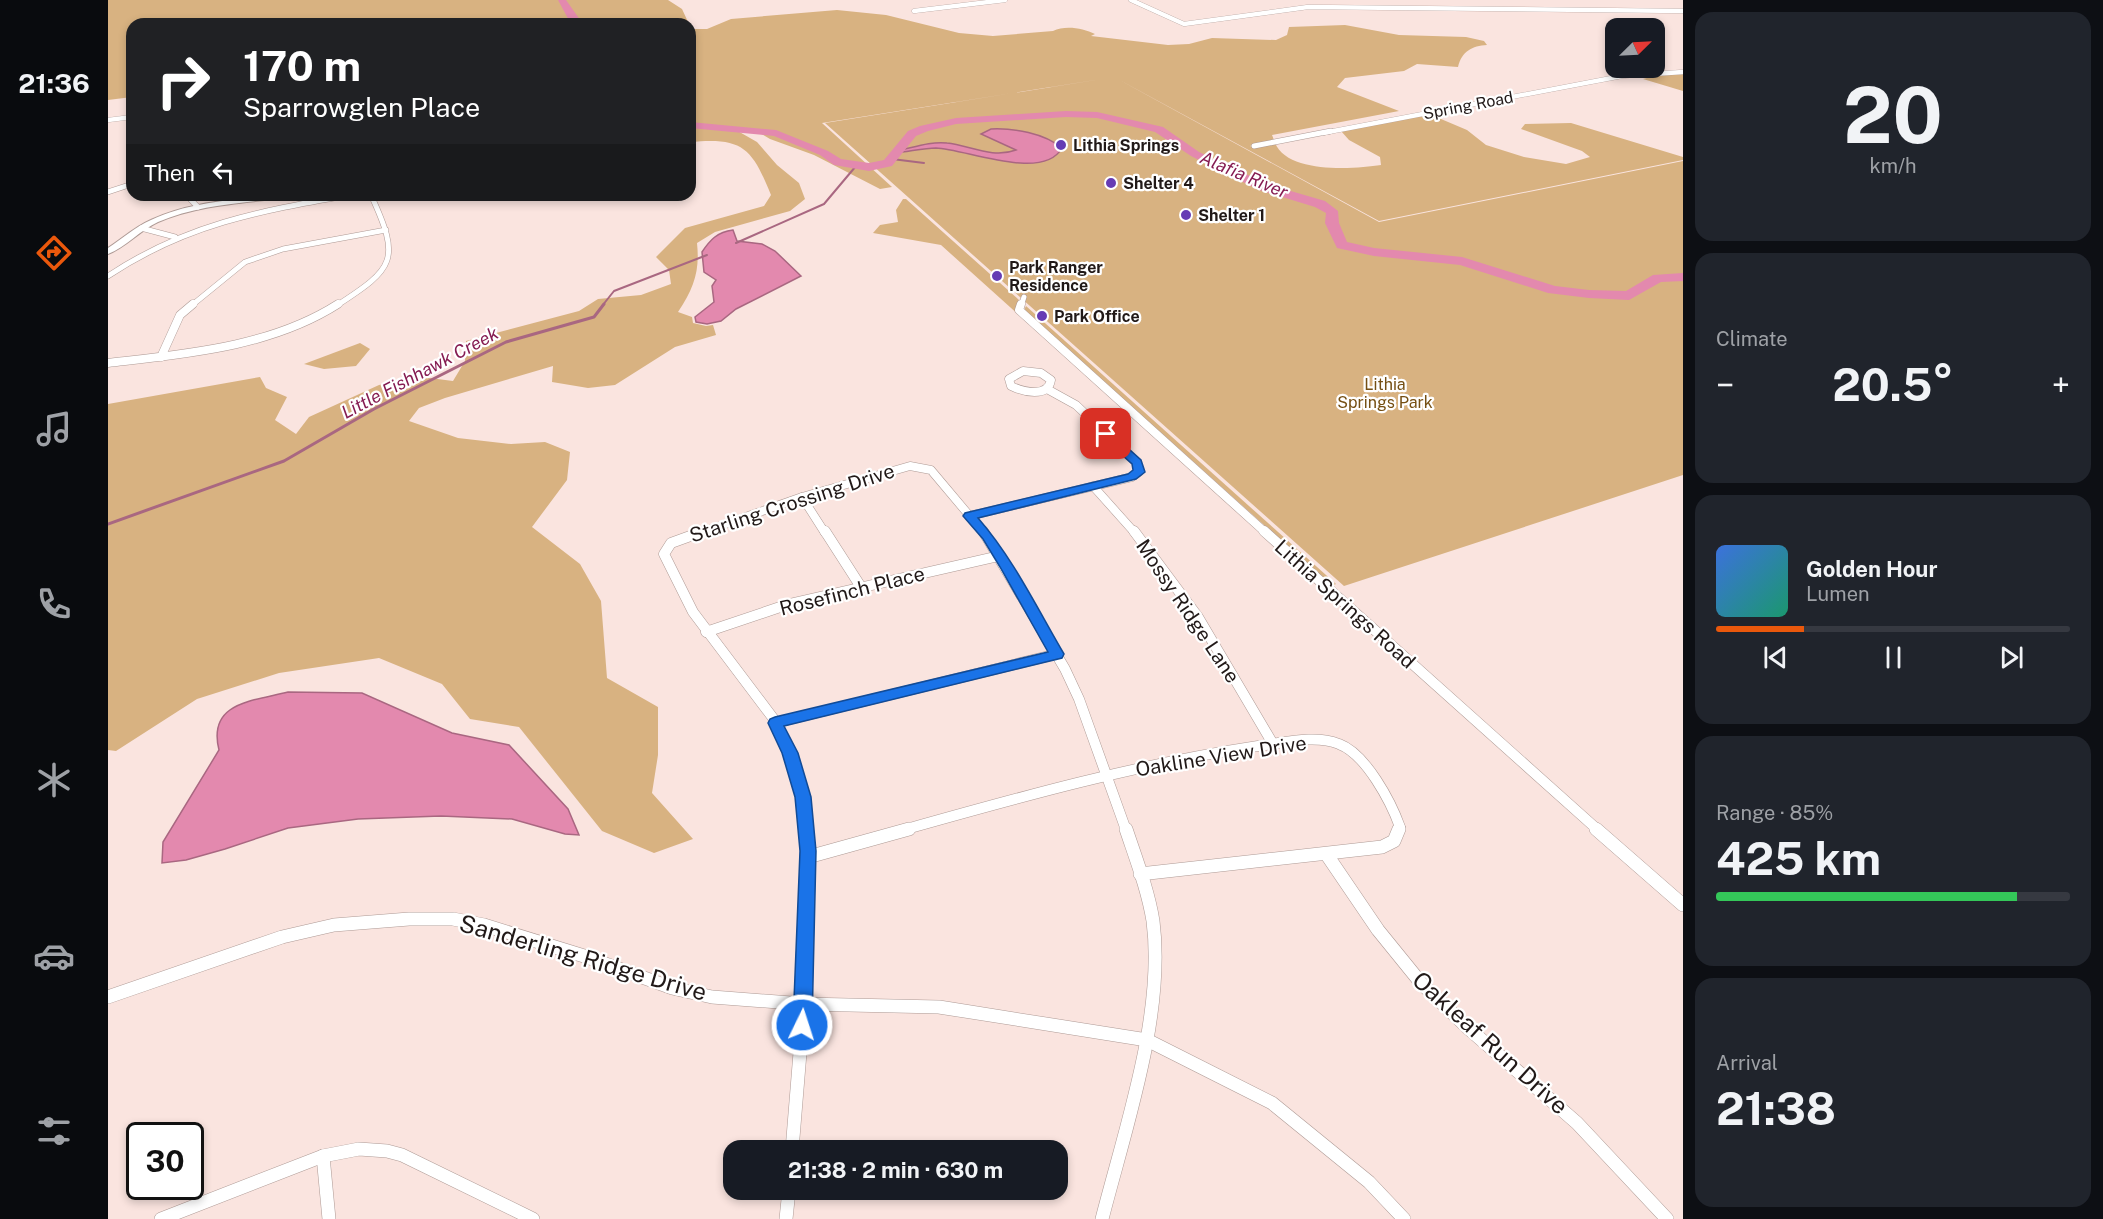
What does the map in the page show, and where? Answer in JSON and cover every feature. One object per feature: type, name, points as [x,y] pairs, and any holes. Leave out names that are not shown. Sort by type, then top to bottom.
[{"type":"street","points":[[914,11],[1005,0]]},
{"type":"street","points":[[1131,0],[1184,24],[1317,7],[1683,11]]},
{"type":"street","name":"Spring Road","points":[[1254,146],[1622,76],[1683,72]]},
{"type":"street","points":[[108,120],[126,118]]},
{"type":"street","points":[[108,192],[126,186]]},
{"type":"street","points":[[192,201],[198,207]]},
{"type":"street","points":[[108,252],[141,228],[166,217],[198,207],[244,201]]},
{"type":"street","points":[[108,276],[147,250],[175,237],[237,216],[318,201]]},
{"type":"street","points":[[108,363],[223,347],[309,320],[343,303],[369,284],[382,271],[390,258],[391,244],[374,201]]},
{"type":"street","points":[[141,228],[175,237]]},
{"type":"street","points":[[161,357],[180,315],[245,262],[283,249],[386,230]]},
{"type":"street","name":"Lithia Springs Road","points":[[1024,297],[1019,310],[1453,702],[1683,905]]},
{"type":"street","points":[[969,516],[1132,477],[1139,472],[1137,463],[1076,405],[1047,389],[1037,392],[1022,391],[1011,386],[1009,379],[1020,371],[1038,372],[1051,380],[1051,385],[1047,389]]},
{"type":"street","name":"Starling Crossing Drive","points":[[793,1140],[804,1004],[808,857],[803,797],[790,753],[775,723],[706,632],[693,612],[664,554],[671,543],[802,497],[884,472],[910,466],[923,467],[931,470],[988,537],[1057,654],[1079,699],[1140,874],[1153,924],[1155,962],[1147,1040],[1102,1219]]},
{"type":"street","name":"Mossy Ridge Lane","points":[[1093,486],[1134,531],[1175,585],[1211,637],[1273,744]]},
{"type":"street","points":[[802,497],[861,587]]},
{"type":"street","name":"Rosefinch Place","points":[[706,632],[789,604],[999,556]]},
{"type":"street","points":[[775,723],[1057,654]]},
{"type":"street","name":"Oakline View Drive","points":[[808,857],[1106,775],[1196,756],[1273,744],[1328,741],[1347,746],[1355,752],[1368,769],[1400,827],[1397,837],[1389,844],[1327,855],[1140,874]]},
{"type":"street","name":"Oakleaf Run Drive","points":[[1327,855],[1366,917],[1415,976],[1474,1035],[1564,1111],[1640,1188],[1667,1219]]},
{"type":"street","name":"Sanderling Ridge Drive","points":[[108,997],[282,937],[334,925],[409,919],[442,919],[484,924],[584,956],[672,988],[712,997],[804,1004],[939,1007],[1147,1040],[1272,1103],[1369,1182],[1404,1219]]},
{"type":"street","points":[[108,997],[108,1004]]},
{"type":"street","points":[[161,1219],[322,1156],[359,1149],[387,1150],[402,1155],[533,1219]]},
{"type":"street","points":[[322,1156],[329,1219]]},
{"type":"street","points":[[786,1219],[788,1200]]},
{"type":"green space","points":[[108,0],[668,0],[682,9],[686,18],[126,18],[126,98],[108,100]]},
{"type":"green space","name":"Lithia Springs Park","points":[[837,10],[886,15],[959,33],[993,36],[1074,28],[1095,34],[1091,36],[1168,45],[1189,44],[1212,38],[1276,40],[1287,35],[1289,27],[1345,25],[1399,35],[1466,37],[1484,41],[1487,45],[1465,53],[1458,67],[1417,64],[1404,71],[1345,78],[1337,87],[1399,111],[1272,135],[1274,140],[1250,146],[1275,143],[1282,153],[1307,165],[1355,168],[1381,165],[1380,157],[1349,140],[1341,131],[1418,116],[1441,119],[1467,130],[1486,145],[1524,157],[1566,164],[1590,157],[1582,151],[1521,129],[1525,124],[1571,123],[1683,157],[1683,160],[1379,221],[1114,77],[1379,222],[1683,161],[1683,475],[1344,586],[825,123],[1108,78],[822,123],[892,187],[880,189],[814,155],[770,139],[753,129],[736,130],[757,142],[777,165],[799,183],[805,199],[790,211],[715,232],[697,243],[698,262],[695,279],[678,312],[692,317],[693,323],[713,325],[716,335],[675,347],[615,385],[588,388],[552,382],[553,366],[445,398],[419,408],[409,421],[458,438],[511,444],[545,442],[570,452],[567,480],[532,527],[580,564],[601,601],[607,678],[658,707],[658,755],[652,793],[693,839],[654,853],[602,831],[519,727],[470,719],[442,684],[379,658],[279,673],[197,699],[116,751],[108,750],[108,404],[260,377],[266,388],[287,397],[275,420],[296,434],[309,417],[379,385],[414,376],[453,381],[465,361],[466,341],[579,311],[598,299],[641,295],[671,284],[669,270],[656,257],[685,228],[764,206],[771,195],[758,166],[743,149],[734,144],[722,142],[696,142],[696,29],[707,29],[731,19]]},
{"type":"green space","points":[[1665,74],[1683,74],[1683,91],[1643,79],[1665,78]]},
{"type":"green space","points":[[903,199],[906,199],[1019,300],[1015,311],[1140,424],[941,245],[873,233],[880,225],[898,222],[896,210]]},
{"type":"green space","points":[[1026,306],[1336,584],[1332,586],[1024,310]]},
{"type":"green space","points":[[360,343],[370,349],[356,366],[324,369],[304,364]]},
{"type":"shaded area","points":[[991,129],[1028,132],[1062,148],[1052,158],[1039,162],[1022,163],[936,148],[894,153],[934,143],[955,144],[998,153],[1016,150],[981,134]]},
{"type":"shaded area","points":[[733,230],[737,241],[762,244],[775,251],[801,276],[736,309],[721,321],[707,324],[696,322],[695,317],[714,302],[712,286],[716,280],[704,272],[702,252],[714,237]]},
{"type":"shaded area","points":[[288,692],[362,693],[452,733],[509,745],[568,809],[579,835],[565,834],[512,819],[441,816],[358,819],[288,828],[186,860],[162,863],[163,842],[219,750],[217,734],[220,722],[226,713],[236,706]]},
{"type":"waterway","name":"Alafia River","points":[[562,0],[572,18]]},
{"type":"waterway","name":"Alafia River","points":[[696,126],[776,133],[824,153],[838,162],[869,167],[888,163],[912,133],[924,128],[956,121],[1066,114],[1097,115],[1159,129],[1195,154],[1263,187],[1320,204],[1332,211],[1332,223],[1342,245],[1374,252],[1462,261],[1553,290],[1589,294],[1629,296],[1658,278],[1683,277]]},
{"type":"waterway","points":[[892,159],[924,163]]},
{"type":"waterway","name":"Little Fishhawk Creek","points":[[736,243],[824,204],[856,166]]},
{"type":"waterway","name":"Little Fishhawk Creek","points":[[602,306],[614,291],[707,255]]},
{"type":"waterway","name":"Little Fishhawk Creek","points":[[108,524],[284,461],[374,409],[506,342],[594,317],[604,304]]},
{"type":"place","name":"Lithia Springs","points":[[1061,145]]},
{"type":"place","name":"Shelter 4","points":[[1111,183]]},
{"type":"place","name":"Shelter 1","points":[[1186,215]]},
{"type":"place","name":"Park Ranger Residence","points":[[997,276]]},
{"type":"place","name":"Park Office","points":[[1042,316]]},
{"type":"route","points":[[802,1025],[808,851],[803,797],[790,753],[775,723],[1057,654],[988,537],[969,516],[1132,477],[1139,472],[1137,463],[1106,434]]}]
